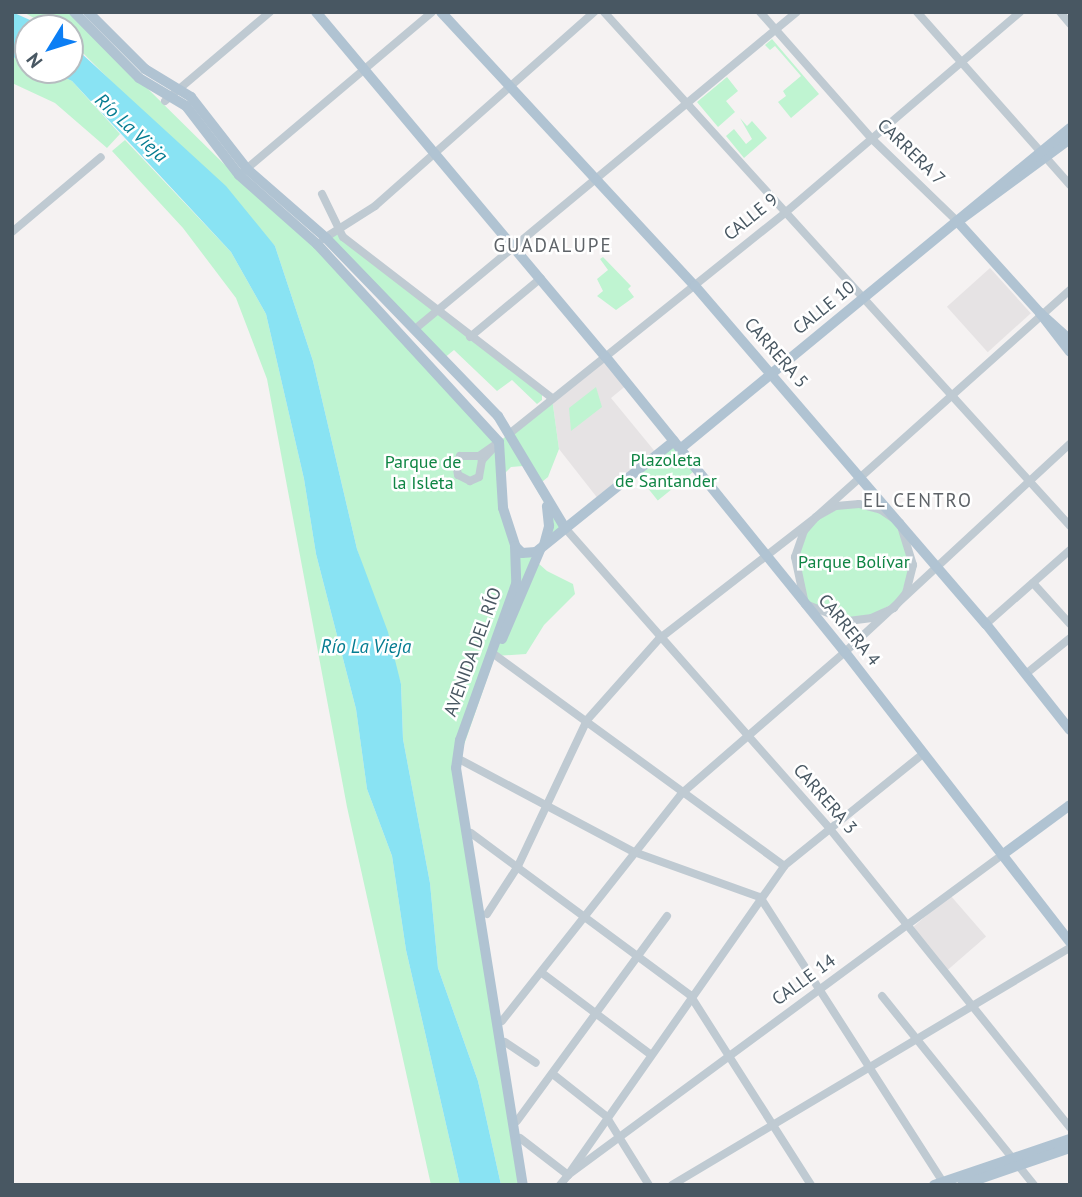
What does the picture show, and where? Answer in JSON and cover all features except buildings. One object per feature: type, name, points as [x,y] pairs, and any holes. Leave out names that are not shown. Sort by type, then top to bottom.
[{"type":"main road","name":"CARRERA 4","points":[[316,12],[605,356],[845,653],[1070,942]]},
{"type":"main road","name":"CARRERA 5","points":[[441,12],[695,286],[986,624],[1070,730]]},
{"type":"main road","name":"AVENIDA DEL RÍO","points":[[85,14],[139,78],[186,106],[243,172],[415,329],[498,416],[548,509],[542,548],[495,655],[459,759],[487,914],[525,1185]]},
{"type":"main road","name":"CALLE 10","points":[[1045,154],[1070,128]]},
{"type":"main road","name":"CALLE 10","points":[[542,548],[771,373],[957,221],[965,211],[1070,139]]},
{"type":"main road","name":"CARRERA 7","points":[[957,221],[1040,313],[1070,352]]},
{"type":"main road","name":"AVENIDA DEL RÍO","points":[[321,241],[499,442],[503,508],[515,546],[516,584],[459,759],[525,1185]]},
{"type":"main road","name":"CARRERA 7","points":[[1040,313],[1070,340]]},
{"type":"main road","name":"CALLE 9","points":[[499,442],[509,434]]},
{"type":"main road","points":[[503,475],[514,466],[529,475]]},
{"type":"main road","name":"AVENIDA DEL RÍO","points":[[529,475],[547,500]]},
{"type":"main road","name":"CARRERA 3","points":[[547,500],[565,528]]},
{"type":"main road","points":[[515,546],[527,554],[542,548]]},
{"type":"main road","name":"CALLE 14","points":[[1002,855],[1070,805]]},
{"type":"main road","points":[[941,1184],[1069,1149]]},
{"type":"main road","points":[[962,1185],[1018,1161]]},
{"type":"street","points":[[171,95],[270,12]]},
{"type":"street","points":[[243,172],[366,72],[432,12]]},
{"type":"street","points":[[321,241],[374,206],[594,12]]},
{"type":"street","points":[[604,12],[1070,526]]},
{"type":"street","name":"CARRERA 7","points":[[760,12],[871,138],[957,221]]},
{"type":"street","points":[[415,329],[797,12]]},
{"type":"street","points":[[917,12],[1070,185]]},
{"type":"street","name":"CALLE 9","points":[[509,434],[786,212],[959,60],[1020,12]]},
{"type":"street","points":[[1060,12],[1070,24]]},
{"type":"street","points":[[12,232],[101,157]]},
{"type":"street","points":[[322,194],[343,237],[435,312],[551,398]]},
{"type":"street","points":[[470,337],[541,278]]},
{"type":"street","points":[[487,914],[518,866],[544,806],[587,720],[659,639],[816,517],[951,392],[1070,290]]},
{"type":"street","name":"CALLE 9","points":[[480,458],[499,442]]},
{"type":"street","points":[[502,1021],[542,974],[681,794],[746,735],[845,653],[1029,479],[1070,444]]},
{"type":"street","points":[[859,504],[881,510],[900,523],[913,565],[910,584],[894,608],[872,618],[848,621],[805,604],[796,557],[804,531],[816,517],[836,506],[859,504]]},
{"type":"street","name":"CARRERA 3","points":[[565,528],[659,639],[830,829],[1070,1128]]},
{"type":"street","points":[[986,624],[1070,550]]},
{"type":"street","points":[[1033,583],[1070,624]]},
{"type":"street","points":[[1027,673],[1070,638]]},
{"type":"street","points":[[495,655],[587,720],[681,794],[784,866]]},
{"type":"street","points":[[520,1138],[568,1175],[690,995],[784,866],[923,754]]},
{"type":"street","points":[[459,759],[634,852],[760,897],[870,1067],[941,1184]]},
{"type":"street","points":[[471,833],[587,916],[690,995],[811,1185]]},
{"type":"street","name":"CALLE 14","points":[[560,1185],[568,1175],[908,927],[1002,855]]},
{"type":"street","points":[[517,1121],[554,1075],[667,916]]},
{"type":"street","points":[[672,1185],[1070,948]]},
{"type":"street","points":[[542,974],[650,1054]]},
{"type":"street","points":[[882,996],[1018,1161],[1034,1185]]},
{"type":"street","points":[[505,1042],[536,1063]]},
{"type":"street","points":[[554,1075],[606,1116],[649,1185]]},
{"type":"shaded area","points":[[990,268],[1031,313],[988,352],[947,307]]},
{"type":"shaded area","points":[[605,356],[628,384],[611,398],[657,454],[599,500],[559,449],[552,398]]},
{"type":"shaded area","points":[[950,895],[986,937],[946,971],[910,930]]},
{"type":"green space","name":"Parque de la Isleta","points":[[23,12],[72,14],[27,14]]},
{"type":"green space","name":"Parque de la Isleta","points":[[84,26],[223,163],[317,244],[499,442],[552,398],[559,449],[548,477],[537,486],[565,528],[543,547],[548,509],[523,466],[511,467],[503,475],[512,540],[547,571],[573,584],[575,594],[544,625],[526,654],[495,656],[456,768],[521,1185],[501,1185],[478,1081],[438,968],[430,883],[403,739],[401,684],[357,549],[313,361],[275,246],[84,54]]},
{"type":"green space","points":[[772,39],[819,94],[791,118],[778,102],[786,96],[783,91],[801,76],[775,46],[770,50],[765,45]]},
{"type":"green space","points":[[12,57],[14,84],[12,83]]},
{"type":"green space","points":[[727,77],[738,91],[726,101],[735,112],[718,127],[697,102]]},
{"type":"green space","points":[[14,84],[75,84],[120,134],[107,148],[55,103]]},
{"type":"green space","points":[[740,118],[747,126],[752,121],[767,138],[744,158],[726,136],[734,129],[746,144],[752,139]]},
{"type":"green space","points":[[125,140],[231,252],[266,314],[304,479],[316,554],[356,709],[367,789],[392,856],[406,950],[460,1185],[431,1185],[347,807],[267,379],[236,298],[183,228],[112,151]]},
{"type":"green space","points":[[340,229],[343,237],[542,391],[542,400],[537,404],[512,380],[497,391],[454,350],[443,359],[326,238]]},
{"type":"green space","points":[[603,257],[631,286],[628,289],[634,297],[616,310],[597,296],[603,291],[597,279],[608,270],[600,259]]},
{"type":"green space","points":[[596,387],[602,407],[571,431],[569,408]]},
{"type":"green space","name":"Plazoleta de Santander","points":[[674,441],[697,469],[658,500],[635,472]]},
{"type":"green space","name":"Parque Bolívar","points":[[847,504],[890,516],[913,556],[900,600],[860,621],[805,604],[795,567],[810,524]]},
{"type":"water","points":[[12,12],[16,14],[14,14],[12,57]]},
{"type":"water","name":"Río La Vieja","points":[[84,56],[226,186],[275,246],[313,361],[357,549],[388,632],[401,684],[403,739],[430,883],[438,968],[478,1081],[501,1185],[460,1185],[406,950],[392,856],[367,789],[356,709],[316,554],[304,479],[266,314],[231,252],[75,84],[84,84]]},
{"type":"district","name":"GUADALUPE","points":[[553,246]]},
{"type":"district","name":"EL CENTRO","points":[[918,501]]}]
